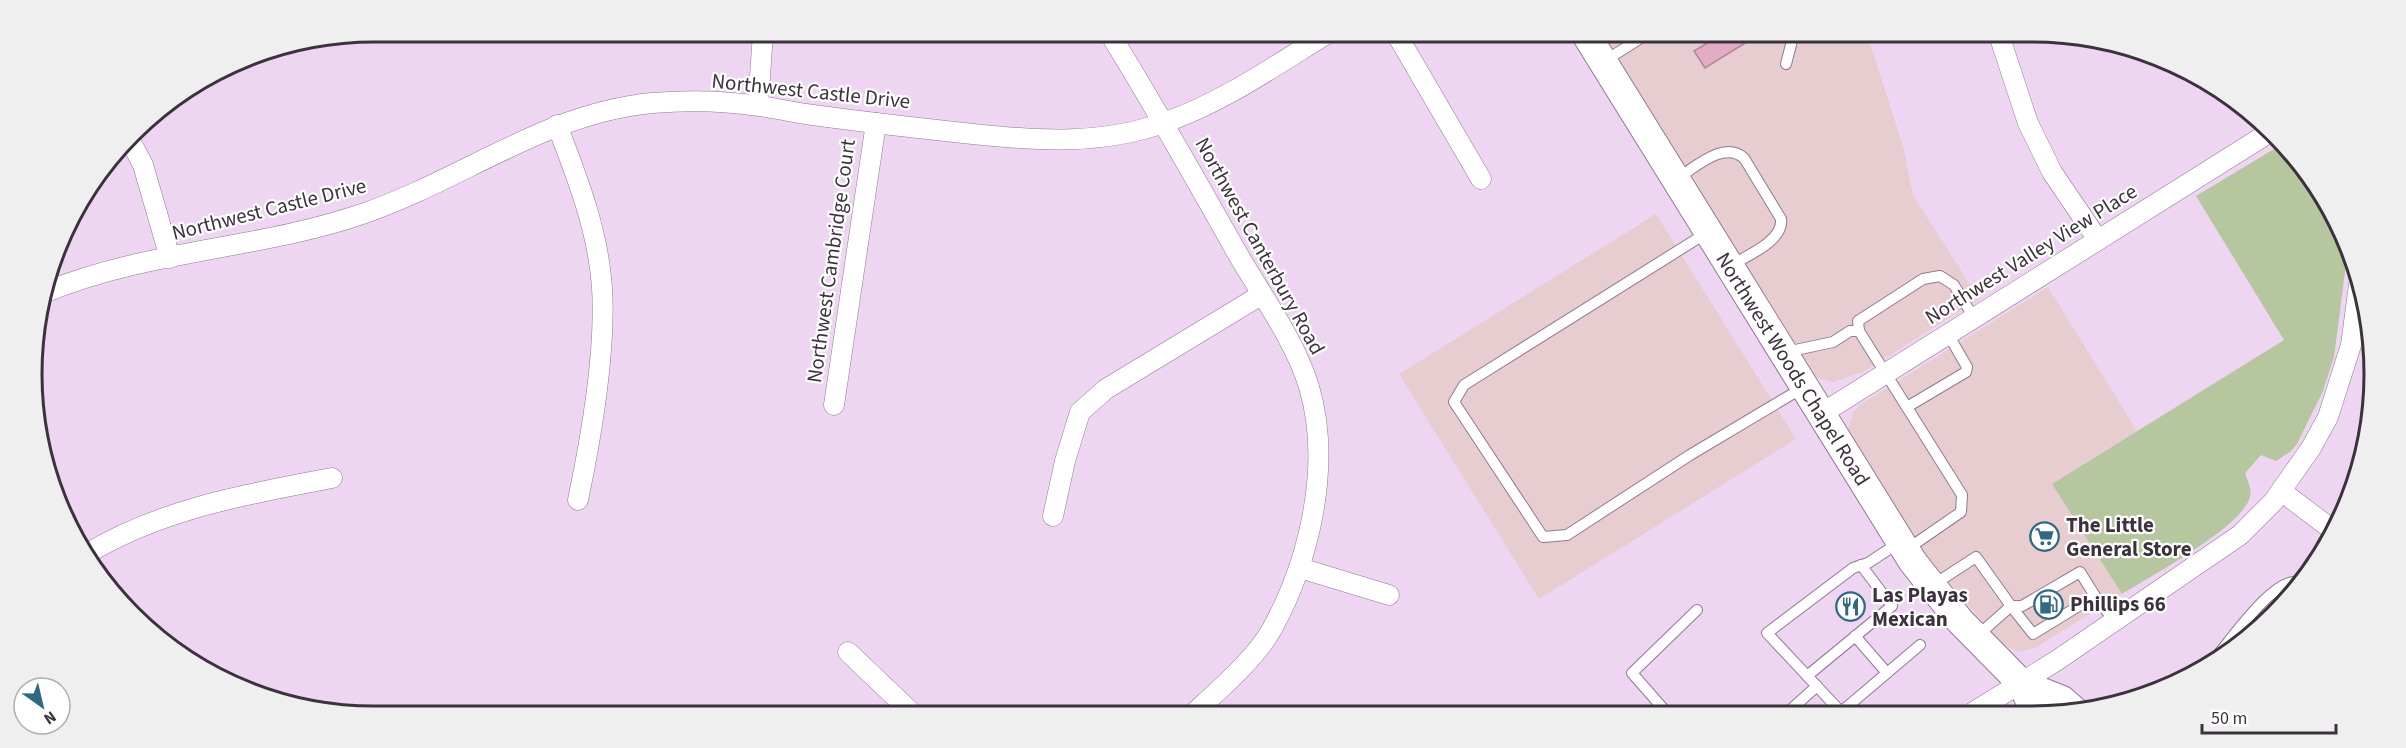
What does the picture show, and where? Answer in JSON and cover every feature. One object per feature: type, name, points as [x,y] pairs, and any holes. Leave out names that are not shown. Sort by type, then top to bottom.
[{"type":"main road","name":"Northwest Woods Chapel Road","points":[[1591,42],[1903,546],[1930,586],[1976,638],[2022,684],[2032,706]]},
{"type":"main road","name":"Northwest Woods Chapel Road","points":[[2022,684],[2066,704]]},
{"type":"street","points":[[758,105],[762,42]]},
{"type":"street","name":"Northwest Canterbury Road","points":[[1115,42],[1165,123],[1283,331],[1309,386],[1314,416],[1316,498],[1300,568],[1272,630],[1246,661],[1201,706]]},
{"type":"street","name":"Northwest Castle Drive","points":[[53,290],[104,273],[328,224],[365,213],[403,198],[557,125],[596,112],[653,103],[758,105],[876,123],[1035,141],[1116,135],[1165,123],[1224,97],[1313,42]]},
{"type":"street","points":[[1401,42],[1481,179]]},
{"type":"street","points":[[2001,42],[2028,123],[2052,172],[2098,240]]},
{"type":"street","name":"Northwest Cambridge Court","points":[[834,405],[876,123]]},
{"type":"street","points":[[557,125],[583,195],[593,234],[602,286],[600,351],[586,462],[578,500]]},
{"type":"street","name":"Northwest Valley View Place","points":[[1821,414],[2264,136]]},
{"type":"street","points":[[133,146],[143,165],[170,258]]},
{"type":"street","points":[[1053,516],[1065,461],[1080,412],[1106,389],[1261,295]]},
{"type":"street","points":[[1984,706],[2022,684],[2115,622],[2240,535],[2281,490],[2328,417],[2351,345],[2357,303]]},
{"type":"street","points":[[93,550],[118,534],[184,511],[332,478]]},
{"type":"street","points":[[2281,490],[2327,526]]},
{"type":"street","points":[[1300,568],[1389,595]]},
{"type":"street","points":[[848,652],[905,706]]},
{"type":"lane","points":[[1603,62],[1635,42]]},
{"type":"lane","points":[[1786,64],[1791,42]]},
{"type":"lane","points":[[1676,180],[1724,150],[1730,150],[1744,158],[1775,209],[1782,225],[1775,238],[1729,266]]},
{"type":"lane","points":[[1708,232],[1464,385],[1454,402],[1543,537],[1555,538],[1567,535],[1690,456],[1804,387]]},
{"type":"lane","points":[[1835,706],[1767,633],[1853,568],[1903,546],[1960,512],[1962,495],[1859,331],[1857,324],[1861,319],[1923,279],[1933,276],[1944,277],[1951,282],[1974,318]]},
{"type":"lane","points":[[1783,353],[1833,342],[1850,332],[1859,331]]},
{"type":"lane","points":[[1907,407],[1966,372],[1967,367],[1948,334]]},
{"type":"lane","points":[[1930,586],[1976,557],[2033,634],[2095,596]]},
{"type":"lane","points":[[1807,676],[1892,606],[1861,565]]},
{"type":"lane","points":[[1976,638],[2011,606],[2022,606],[2080,572],[2115,622]]},
{"type":"lane","points":[[2231,639],[2270,593],[2290,583]]},
{"type":"lane","points":[[1661,706],[1632,673],[1697,610]]},
{"type":"lane","points":[[1855,636],[1887,673]]},
{"type":"lane","points":[[1849,706],[1920,645]]},
{"type":"lane","points":[[1795,706],[1817,686]]},
{"type":"shaded area","points":[[1601,42],[1870,42],[1903,146],[1913,195],[1979,299],[1863,372],[1833,382],[1818,378],[1809,371]]},
{"type":"shaded area","points":[[1656,214],[1796,439],[1539,599],[1399,374]]},
{"type":"shaded area","points":[[2048,287],[2137,431],[2052,484],[2122,594],[2035,648],[2018,652],[2002,644],[1927,558],[1849,435],[1848,429],[1854,411],[1860,405]]},
{"type":"green space","points":[[2276,148],[2282,155],[2320,208],[2346,266],[2334,357],[2323,391],[2297,444],[2290,452],[2276,461],[2261,455],[2245,473],[2250,493],[2249,500],[2241,512],[2211,538],[2122,594],[2052,484],[2284,340],[2196,196]]},
{"type":"building","points":[[1709,42],[1747,42],[1705,68],[1694,51]]},
{"type":"place","name":"The Little General Store","points":[[2045,537]]},
{"type":"place","name":"Phillips 66","points":[[2049,604]]},
{"type":"place","name":"Las Playas Mexican","points":[[1851,607]]}]
